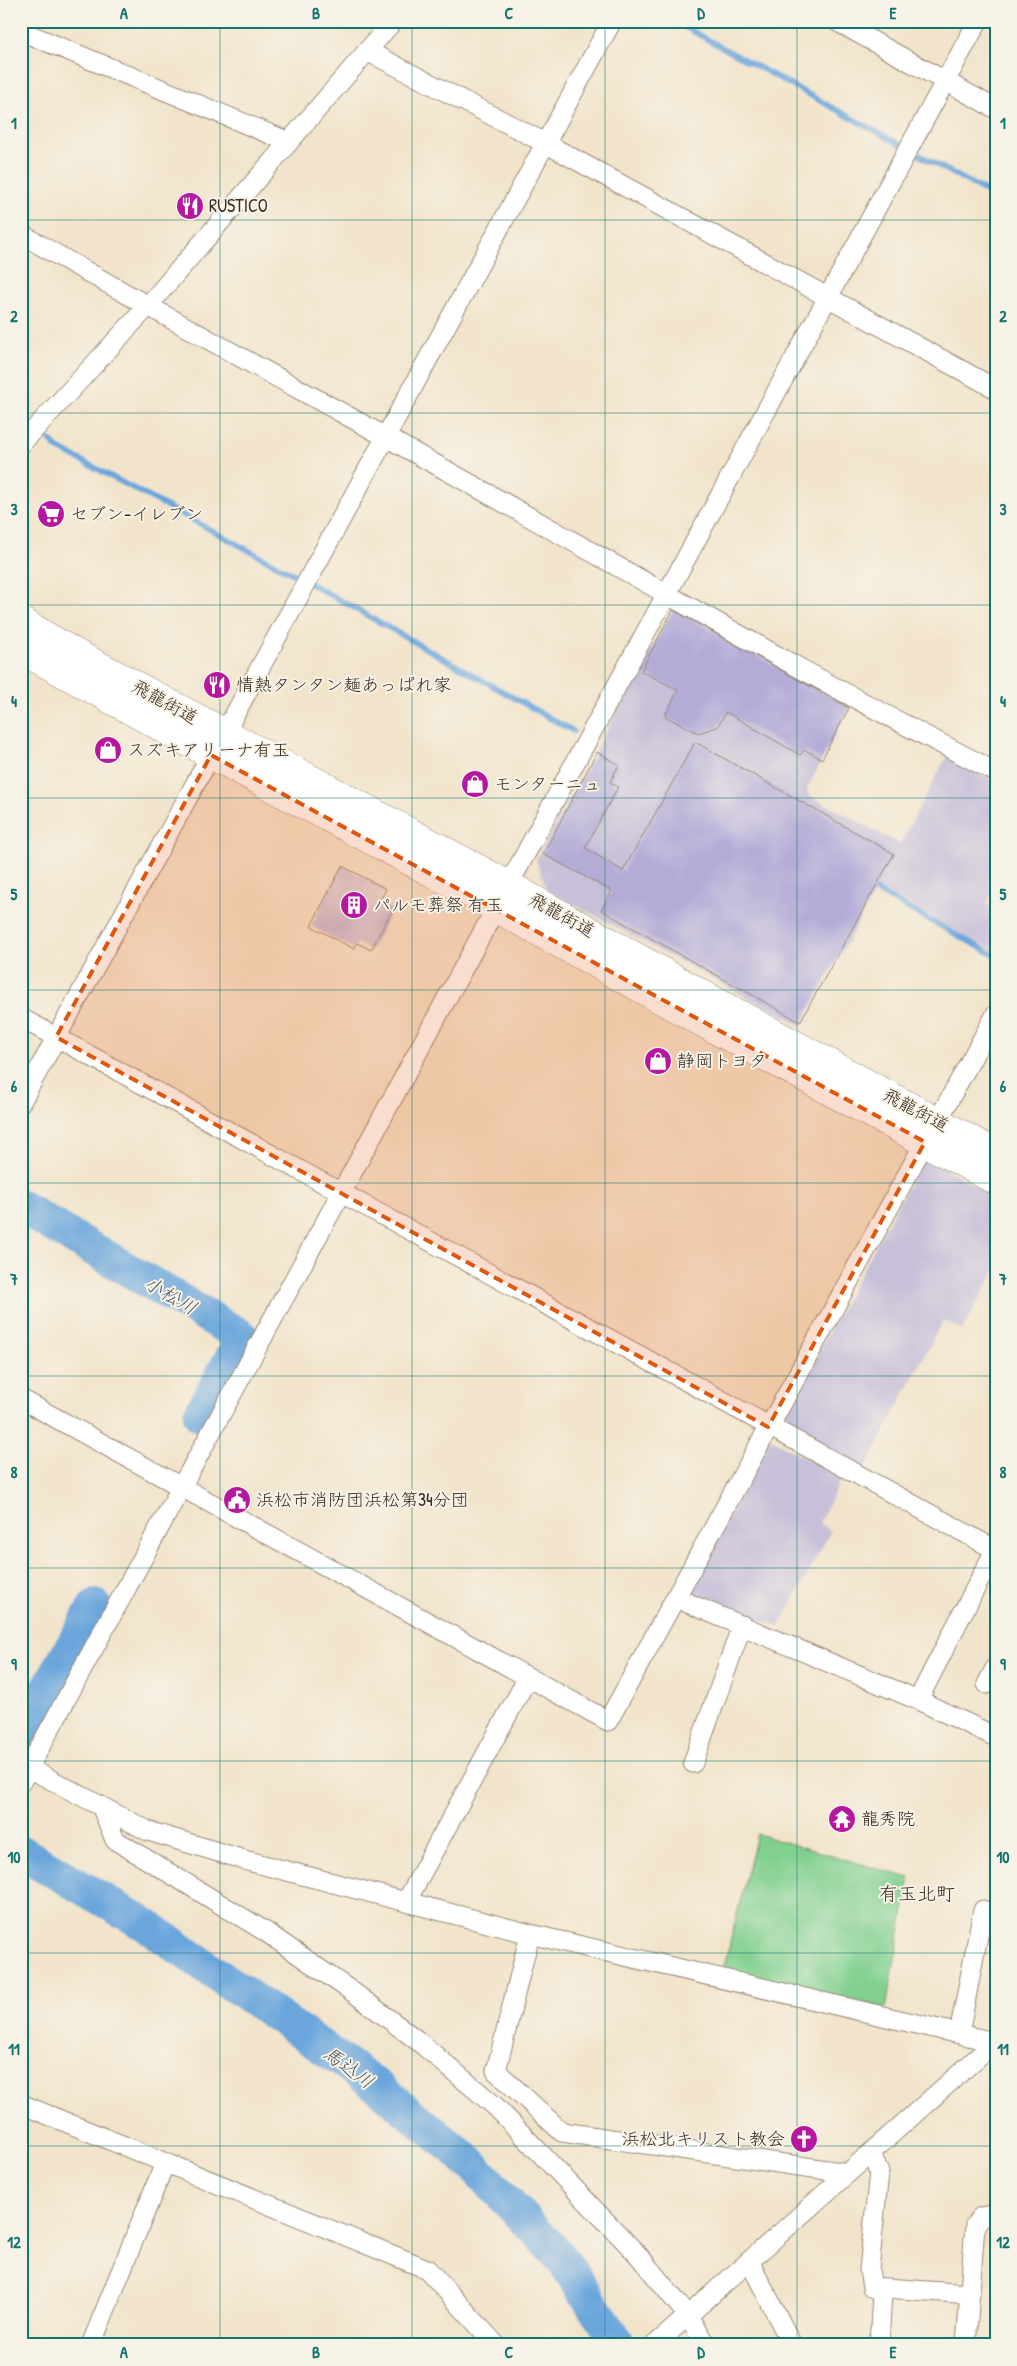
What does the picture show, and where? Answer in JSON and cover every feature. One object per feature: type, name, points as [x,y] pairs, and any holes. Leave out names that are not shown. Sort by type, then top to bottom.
[{"type":"highway","name":"飛龍街道","points":[[21,621],[72,651],[218,745],[496,909],[931,1132],[996,1153]]},
{"type":"highway","name":"飛龍街道","points":[[21,650],[510,885],[931,1132],[996,1181]]},
{"type":"street","points":[[21,444],[29,423],[147,307],[393,21]]},
{"type":"street","points":[[21,1102],[218,745],[612,21]]},
{"type":"street","points":[[836,21],[996,109]]},
{"type":"street","points":[[978,21],[182,1488],[24,1771],[148,1831],[248,1861],[530,1934],[995,2041]]},
{"type":"street","points":[[21,31],[289,142]]},
{"type":"street","points":[[367,51],[545,143],[996,389]]},
{"type":"street","points":[[21,234],[147,307],[385,436],[667,594],[996,772]]},
{"type":"street","points":[[21,1399],[608,1721],[996,1014]]},
{"type":"street","points":[[21,1018],[995,1550],[918,1700]]},
{"type":"street","points":[[676,1598],[918,1700],[996,1737]]},
{"type":"street","points":[[693,1764],[742,1625]]},
{"type":"street","points":[[987,1684],[996,1667]]},
{"type":"street","points":[[406,1902],[528,1677]]},
{"type":"street","points":[[102,1808],[115,1840],[266,1932],[357,1995],[418,2042],[496,2107],[596,2209],[639,2256],[688,2316],[706,2345]]},
{"type":"street","points":[[959,2034],[982,1910]]},
{"type":"street","points":[[530,1934],[496,2071],[562,2132],[848,2173]]},
{"type":"street","points":[[655,2345],[995,2041]]},
{"type":"street","points":[[21,2104],[428,2269],[496,2345]]},
{"type":"street","points":[[871,2153],[879,2172],[869,2270],[872,2287],[882,2293],[879,2345]]},
{"type":"street","points":[[91,2345],[165,2163]]},
{"type":"street","points":[[966,2345],[975,2225],[981,2216],[996,2214]]},
{"type":"street","points":[[750,2262],[792,2345]]},
{"type":"street","points":[[872,2287],[970,2294]]},
{"type":"highlighted area","points":[[211,755],[925,1142],[768,1427],[56,1037]]},
{"type":"shaded area","points":[[676,607],[853,700],[807,789],[808,795],[900,844],[947,756],[996,782],[996,887],[986,904],[996,909],[996,952],[877,888],[801,1026],[547,890],[536,860],[673,609]]},
{"type":"shaded area","points":[[924,1157],[996,1197],[996,1269],[962,1330],[943,1320],[864,1471],[778,1425]]},
{"type":"shaded area","points":[[770,1438],[841,1479],[819,1523],[831,1531],[779,1627],[688,1593]]},
{"type":"green space","points":[[757,1834],[910,1878],[886,2008],[723,1970]]},
{"type":"building","points":[[673,610],[849,708],[822,759],[805,750],[800,755],[726,712],[717,727],[698,733],[665,716],[678,690],[641,671]]},
{"type":"building","points":[[695,742],[894,854],[800,1022],[601,910],[612,891],[543,854],[597,752],[619,765],[610,782],[618,787],[585,848],[623,871]]},
{"type":"building","name":"パルモ葬祭 有玉","points":[[342,866],[386,889],[379,902],[393,909],[371,950],[357,943],[354,949],[311,926]]},
{"type":"waterway","points":[[674,21],[996,197]]},
{"type":"waterway","points":[[21,409],[26,414]]},
{"type":"waterway","points":[[49,439],[56,447],[295,575],[573,731]]},
{"type":"waterway","points":[[876,891],[996,956]]},
{"type":"waterway","name":"小松川","points":[[21,1207],[243,1337],[200,1415]]},
{"type":"waterway","name":"小松川","points":[[23,1732],[95,1606]]},
{"type":"waterway","name":"馬込川","points":[[21,1852],[146,1925],[368,2079],[471,2163],[561,2258],[620,2345]]},
{"type":"place","name":"RUSTICO","points":[[190,206]]},
{"type":"place","name":"セブン-イレブン","points":[[51,514]]},
{"type":"place","name":"情熱タンタン麺あっぱれ家","points":[[217,685]]},
{"type":"place","name":"スズキアリーナ有玉","points":[[108,750]]},
{"type":"place","name":"モンターニュ","points":[[475,784]]},
{"type":"place","name":"パルモ葬祭 有玉","points":[[354,905]]},
{"type":"place","name":"静岡トヨタ","points":[[658,1061]]},
{"type":"place","name":"浜松市消防団浜松第34分団","points":[[237,1500]]},
{"type":"place","name":"龍秀院","points":[[842,1819]]},
{"type":"place","name":"浜松北キリスト教会","points":[[804,2139]]},
{"type":"district","name":"有玉北町","points":[[917,1893]]}]
